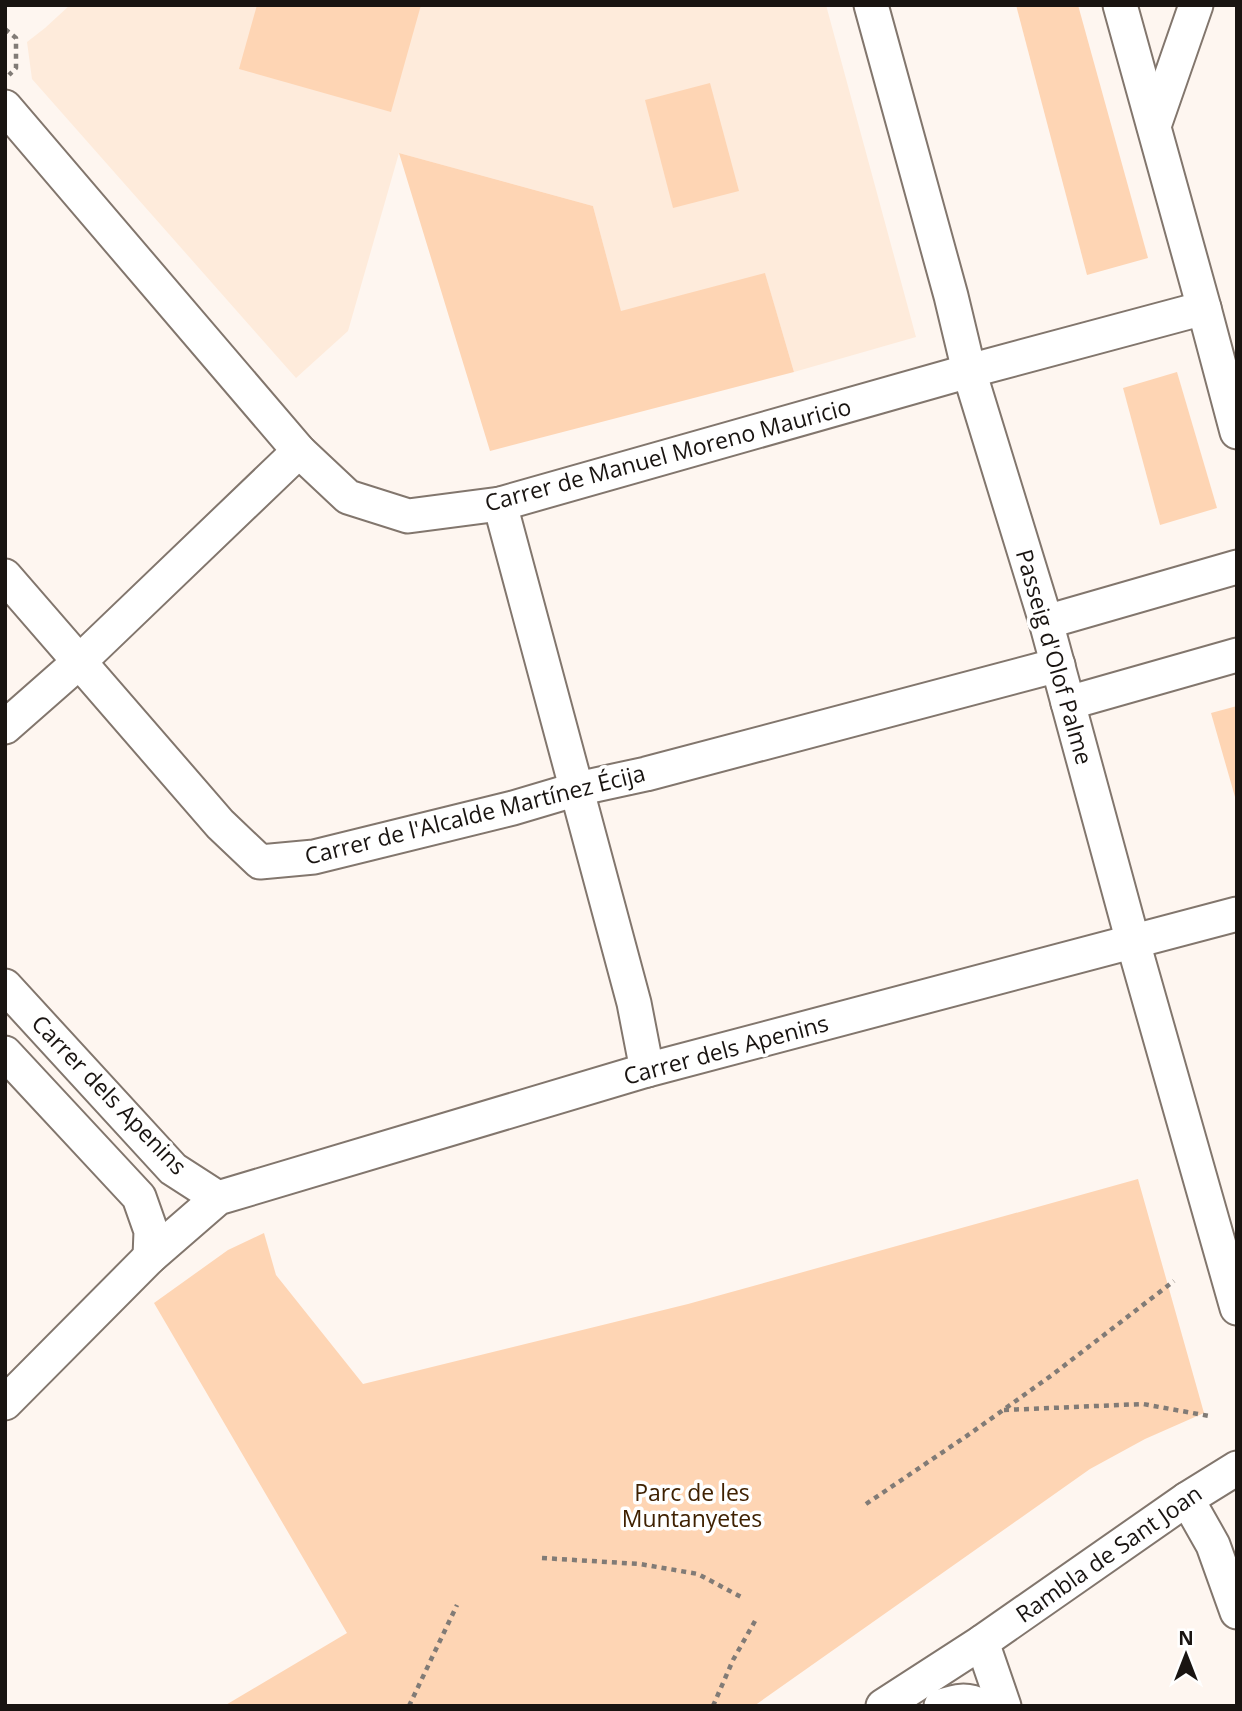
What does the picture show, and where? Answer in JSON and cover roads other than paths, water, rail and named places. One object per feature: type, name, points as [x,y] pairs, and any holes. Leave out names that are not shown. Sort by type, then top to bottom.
[{"type":"street","name":"Passeig d'Olof Palme","points":[[871,5],[969,371],[1046,622],[1237,1308]]},
{"type":"street","points":[[1120,5],[1237,432]]},
{"type":"street","points":[[1154,126],[1196,5]]},
{"type":"street","name":"Carrer de Manuel Moreno Mauricio","points":[[5,107],[299,451],[348,497],[408,516],[500,504],[969,371],[1204,308]]},
{"type":"street","points":[[5,727],[79,662],[299,451]]},
{"type":"street","points":[[500,504],[634,1003],[647,1070]]},
{"type":"street","points":[[1046,622],[1237,568]]},
{"type":"street","name":"Carrer de l'Alcalde Martínez Écija","points":[[5,576],[220,824],[260,862],[314,857],[577,789],[646,774],[1058,665]]},
{"type":"street","points":[[1068,703],[1237,655]]},
{"type":"street","name":"Carrer dels Apenins","points":[[150,1257],[218,1198],[647,1070],[1237,914]]},
{"type":"street","name":"Carrer dels Apenins","points":[[5,986],[173,1168],[218,1198]]},
{"type":"street","name":"Carrer dels Apenins","points":[[9,1065],[139,1197],[151,1231],[150,1257]]},
{"type":"street","points":[[5,1403],[150,1257]]},
{"type":"street","name":"Rambla de Sant Joan","points":[[883,1706],[982,1642],[1187,1499],[1237,1468]]},
{"type":"street","points":[[1187,1499],[1225,1539],[1237,1612]]},
{"type":"street","points":[[982,1642],[1004,1706]]},
{"type":"street","points":[[941,1706],[959,1700],[981,1706]]},
{"type":"park label","name":"Parc de les Muntanyetes","points":[[692,1506]]}]
